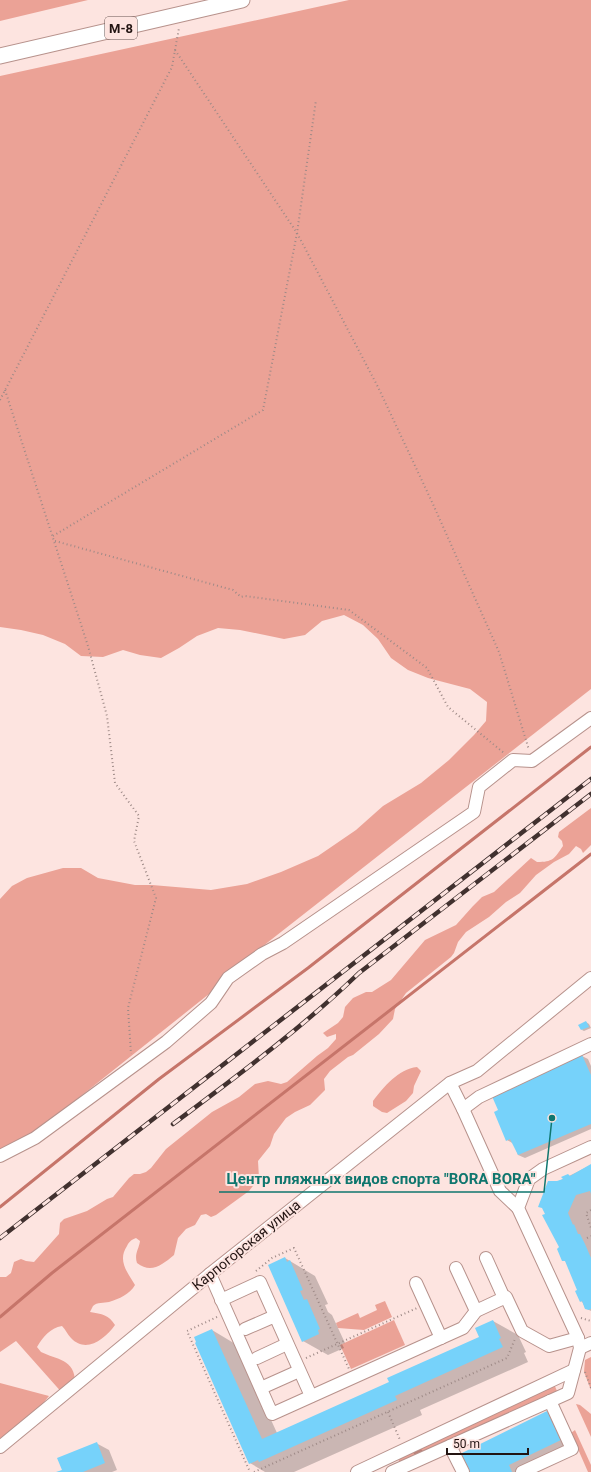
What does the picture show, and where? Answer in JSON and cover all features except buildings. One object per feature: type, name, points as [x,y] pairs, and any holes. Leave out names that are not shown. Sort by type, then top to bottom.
[{"type":"main road","name":"М-8","points":[[0,56],[242,0]]},
{"type":"street","points":[[0,1156],[3,1153],[35,1138],[166,1042],[211,1003],[228,978],[262,954],[283,943],[474,812],[479,787],[513,760],[532,761],[591,718]]},
{"type":"street","name":"Карпогорская улица","points":[[0,1447],[210,1274],[450,1083],[477,1071],[591,978]]},
{"type":"street","points":[[463,1108],[478,1097],[591,1044]]},
{"type":"street","points":[[392,1472],[568,1392],[583,1343],[518,1208],[500,1191],[463,1108],[450,1083]]},
{"type":"street","points":[[518,1208],[529,1179],[543,1169],[591,1147]]},
{"type":"street","points":[[486,1258],[504,1298],[506,1297],[522,1331],[549,1346],[583,1343]]},
{"type":"street","points":[[456,1268],[476,1311]]},
{"type":"street","points":[[210,1274],[272,1414],[463,1328],[476,1311],[504,1298]]},
{"type":"street","points":[[221,1300],[260,1282],[311,1396]]},
{"type":"street","points":[[416,1284],[441,1338]]},
{"type":"street","points":[[245,1330],[275,1316]]},
{"type":"street","points":[[257,1358],[287,1344]]},
{"type":"street","points":[[261,1388],[297,1367]]},
{"type":"street","points":[[357,1472],[574,1370]]},
{"type":"street","points":[[522,1472],[572,1449],[550,1401]]},
{"type":"street","points":[[450,1446],[462,1472]]},
{"type":"path","points":[[0,400],[172,67],[182,14]]},
{"type":"path","points":[[175,50],[297,233],[378,387],[432,502],[499,652],[532,761]]},
{"type":"path","points":[[53,536],[263,410],[297,233],[316,100]]},
{"type":"path","points":[[5,390],[88,646],[107,716],[115,783],[139,816],[134,841],[156,898],[128,1008],[132,1067]]},
{"type":"path","points":[[54,541],[233,590],[241,597],[245,596],[349,610],[427,668],[448,707],[513,760]]},
{"type":"path","points":[[591,1210],[586,1213],[591,1228]]},
{"type":"path","points":[[587,1238],[591,1236]]},
{"type":"path","points":[[260,1282],[255,1272],[272,1258],[294,1248],[352,1378]]},
{"type":"path","points":[[297,1367],[337,1344],[425,1304]]},
{"type":"path","points":[[227,1313],[187,1331],[250,1472]]},
{"type":"path","points":[[575,1316],[591,1321]]},
{"type":"path","points":[[254,1472],[507,1358],[519,1326]]},
{"type":"path","points":[[388,1412],[405,1450]]},
{"type":"shaded area","points":[[0,0],[88,0],[0,21]]},
{"type":"shaded area","points":[[349,0],[591,0],[591,689],[258,950],[225,974],[209,994],[22,1143],[0,1150],[0,899],[12,886],[27,878],[63,868],[81,868],[98,878],[135,885],[211,890],[247,884],[281,872],[318,856],[356,830],[383,806],[421,783],[449,760],[486,721],[487,702],[470,689],[428,678],[408,670],[391,658],[378,639],[363,625],[344,615],[322,621],[305,635],[284,639],[240,630],[218,628],[197,636],[161,658],[140,655],[123,650],[103,657],[81,656],[65,644],[43,635],[0,627],[0,76]]},
{"type":"shaded area","points":[[591,808],[591,845],[583,853],[581,849],[576,846],[569,854],[554,862],[536,875],[520,893],[506,902],[489,917],[466,932],[458,942],[451,957],[406,993],[395,1009],[393,1019],[379,1034],[330,1071],[324,1079],[325,1090],[310,1105],[286,1118],[274,1134],[270,1146],[258,1161],[259,1178],[249,1191],[216,1215],[211,1217],[206,1214],[201,1215],[195,1225],[186,1229],[178,1238],[174,1255],[161,1265],[147,1268],[137,1263],[136,1254],[140,1241],[136,1238],[129,1242],[124,1251],[123,1262],[135,1285],[127,1294],[120,1298],[93,1306],[90,1312],[105,1316],[113,1322],[115,1325],[106,1335],[95,1343],[89,1345],[77,1343],[62,1326],[50,1331],[44,1336],[37,1347],[41,1352],[59,1359],[69,1365],[72,1370],[75,1384],[64,1395],[16,1341],[0,1352],[0,1277],[6,1277],[11,1273],[14,1262],[21,1259],[34,1262],[59,1234],[60,1223],[64,1219],[87,1211],[113,1197],[129,1178],[134,1174],[146,1172],[166,1149],[212,1112],[239,1097],[255,1084],[268,1081],[281,1084],[287,1082],[328,1048],[336,1039],[336,1034],[327,1037],[323,1033],[338,1023],[343,1017],[345,1007],[353,998],[366,992],[372,992],[391,980],[425,940],[456,925],[482,897],[494,892],[531,858],[537,862],[553,859],[563,846],[562,841],[558,837],[559,832]]},
{"type":"shaded area","points":[[417,1067],[421,1071],[414,1086],[413,1093],[406,1101],[387,1113],[382,1112],[373,1106],[373,1101],[392,1080],[404,1071]]},
{"type":"shaded area","points":[[385,1301],[392,1317],[364,1330],[338,1328],[336,1323],[358,1313],[360,1318],[377,1310],[375,1305]]},
{"type":"shaded area","points":[[394,1320],[405,1345],[351,1369],[340,1345]]},
{"type":"shaded area","points":[[591,1357],[591,1390],[584,1372],[585,1360]]},
{"type":"shaded area","points":[[0,1383],[49,1396],[36,1412],[0,1440]]},
{"type":"shaded area","points":[[554,1384],[557,1391],[400,1463],[397,1457]]},
{"type":"shaded area","points":[[576,1404],[580,1405],[591,1414],[591,1437]]},
{"type":"shaded area","points":[[575,1430],[591,1465],[591,1472],[588,1472],[571,1433]]},
{"type":"waterway","points":[[0,1207],[159,1079],[308,968],[591,747]]},
{"type":"waterway","points":[[0,1317],[52,1273],[591,854]]},
{"type":"railway","points":[[0,1238],[591,779]]},
{"type":"railway","points":[[173,1124],[292,1033],[359,973],[591,794]]},
{"type":"place","name":"Центр пляжных видов спорта \"BORA BORA\"","points":[[552,1118]]}]
